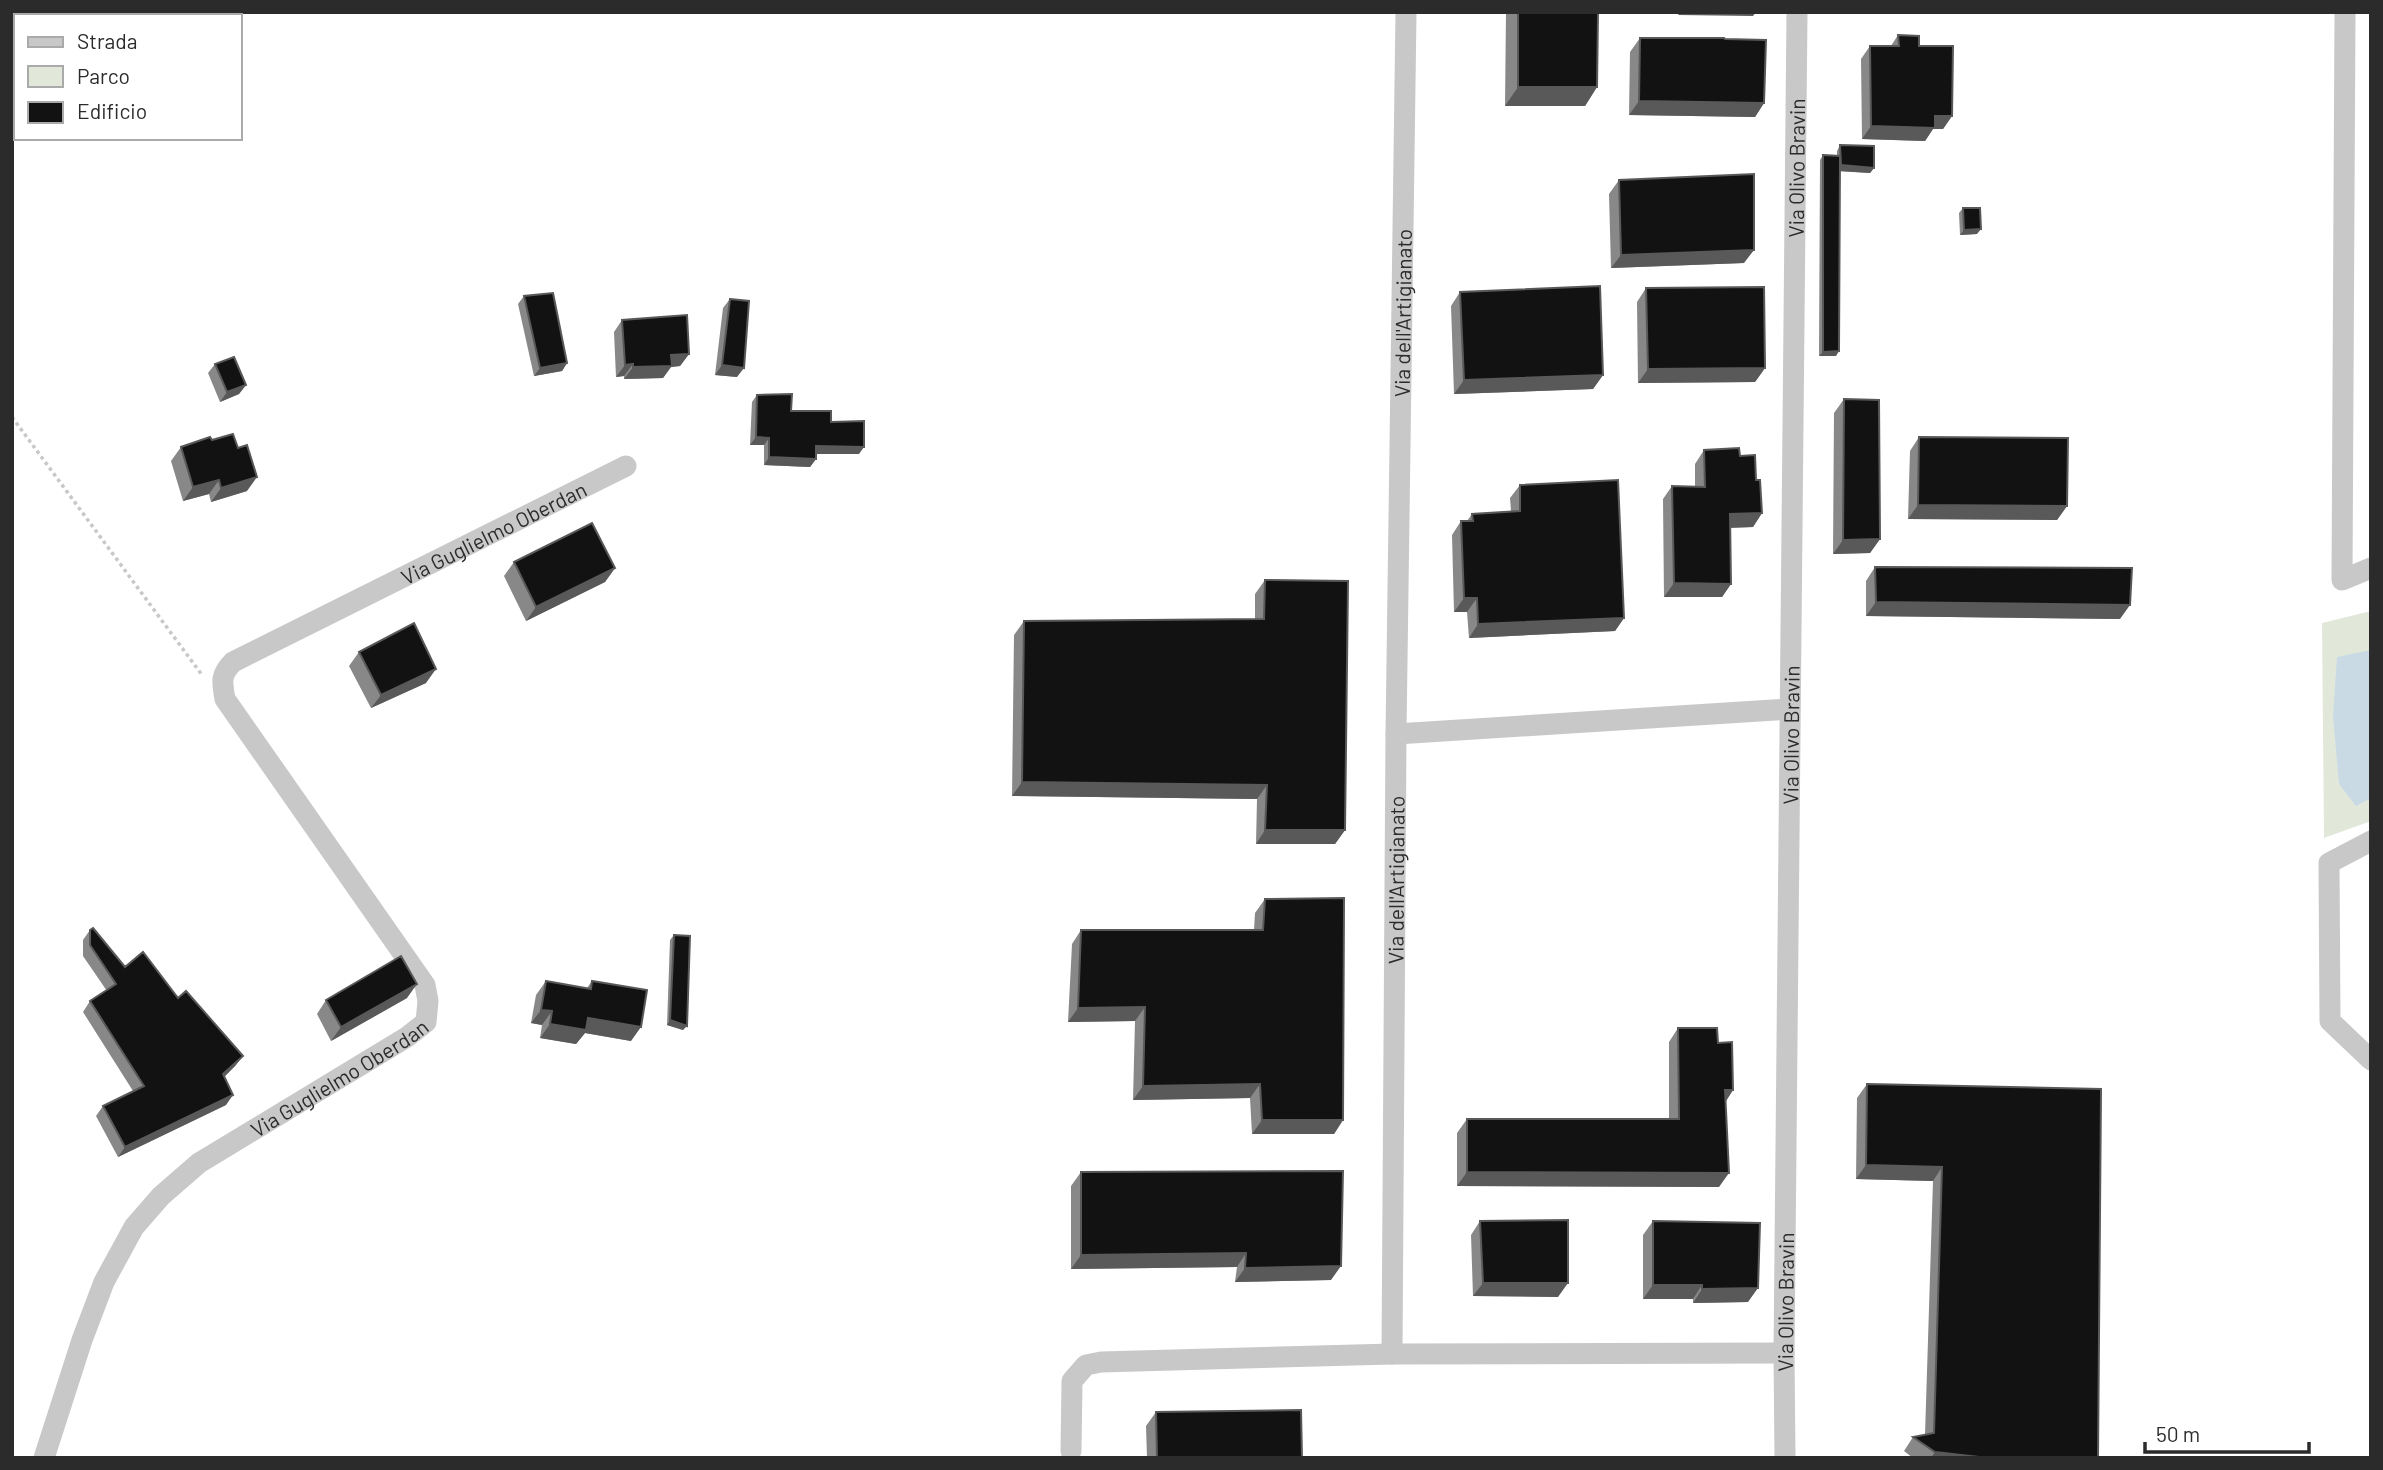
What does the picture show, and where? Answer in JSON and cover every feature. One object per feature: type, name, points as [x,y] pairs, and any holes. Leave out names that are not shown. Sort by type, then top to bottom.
[{"type":"street","name":"Via dell'Artigianato","points":[[1392,1354],[1396,733],[1406,12]]},
{"type":"street","name":"Via Olivo Bravin","points":[[1785,1458],[1797,12]]},
{"type":"street","points":[[2345,12],[2342,580],[2371,568]]},
{"type":"street","name":"Via Guglielmo Oberdan","points":[[44,1458],[82,1340],[104,1282],[134,1227],[161,1196],[199,1163],[407,1037],[426,1022],[428,1001],[425,985],[225,699],[222,684],[224,671],[233,662],[626,466]]},
{"type":"street","points":[[1396,733],[1790,709]]},
{"type":"street","points":[[2371,841],[2329,863],[2330,1021],[2371,1060]]},
{"type":"street","points":[[1072,1451],[1072,1381],[1086,1365],[1101,1362],[1392,1354],[1784,1353]]},
{"type":"path","points":[[12,417],[201,674],[222,684]]},
{"type":"green space","points":[[2371,611],[2371,821],[2324,838],[2322,623]]},
{"type":"water","points":[[2371,650],[2371,798],[2356,806],[2339,784],[2333,716],[2337,657]]},
{"type":"building","points":[[1518,12],[1598,12],[1597,87],[1518,87]]},
{"type":"building","points":[[1898,35],[1919,36],[1919,46],[1953,46],[1952,116],[1935,116],[1935,128],[1871,126],[1870,46],[1899,46]]},
{"type":"building","points":[[1640,38],[1766,40],[1764,103],[1639,101]]},
{"type":"building","points":[[1840,145],[1874,146],[1874,168],[1841,165]]},
{"type":"building","points":[[1823,155],[1840,156],[1839,351],[1823,352]]},
{"type":"building","points":[[1754,174],[1754,250],[1621,255],[1619,180]]},
{"type":"building","points":[[1963,208],[1980,208],[1981,229],[1964,230]]},
{"type":"building","points":[[1600,286],[1603,375],[1464,380],[1460,292]]},
{"type":"building","points":[[1764,287],[1765,368],[1648,369],[1646,288]]},
{"type":"building","points":[[553,293],[567,363],[540,368],[524,296]]},
{"type":"building","points":[[730,299],[749,301],[744,368],[722,365]]},
{"type":"building","points":[[687,315],[689,354],[671,355],[672,366],[625,365],[622,320]]},
{"type":"building","points":[[234,357],[246,385],[227,392],[215,364]]},
{"type":"building","points":[[792,394],[791,411],[831,411],[831,422],[864,421],[864,447],[816,446],[816,459],[769,457],[769,438],[756,437],[757,395]]},
{"type":"building","points":[[1844,399],[1879,400],[1880,539],[1843,540]]},
{"type":"building","points":[[233,434],[238,448],[247,445],[257,477],[221,488],[219,480],[193,487],[181,447],[210,437],[212,440]]},
{"type":"building","points":[[1919,437],[2068,438],[2067,506],[1918,505]]},
{"type":"building","points":[[1739,448],[1740,456],[1755,455],[1762,513],[1730,514],[1731,584],[1674,583],[1672,486],[1705,487],[1704,450]]},
{"type":"building","points":[[1618,480],[1624,618],[1478,624],[1477,598],[1464,598],[1461,521],[1473,521],[1472,514],[1520,511],[1520,485]]},
{"type":"building","points":[[592,523],[615,568],[536,607],[514,562]]},
{"type":"building","points":[[1875,567],[2132,568],[2130,605],[1876,602]]},
{"type":"building","points":[[1265,580],[1348,581],[1345,830],[1265,830],[1267,785],[1022,782],[1024,621],[1264,619]]},
{"type":"building","points":[[414,623],[436,669],[381,695],[359,652]]},
{"type":"building","points":[[1344,898],[1343,1120],[1262,1120],[1260,1084],[1143,1086],[1145,1007],[1078,1008],[1081,930],[1263,930],[1265,899]]},
{"type":"building","points":[[93,928],[125,967],[143,952],[178,998],[186,991],[243,1056],[223,1074],[233,1095],[125,1147],[103,1106],[144,1086],[90,1001],[116,984],[90,945],[90,930]]},
{"type":"building","points":[[674,935],[690,936],[687,1026],[670,1020]]},
{"type":"building","points":[[401,956],[417,984],[341,1027],[326,1000]]},
{"type":"building","points":[[546,981],[591,989],[592,981],[647,990],[641,1027],[588,1018],[586,1030],[550,1024],[552,1011],[541,1010]]},
{"type":"building","points":[[1678,1028],[1717,1028],[1718,1043],[1732,1042],[1733,1090],[1725,1090],[1729,1173],[1467,1172],[1467,1119],[1679,1119]]},
{"type":"building","points":[[1867,1084],[2101,1089],[2098,1458],[1979,1457],[1935,1452],[1913,1437],[1934,1433],[1942,1167],[1866,1165]]},
{"type":"building","points":[[1343,1171],[1341,1266],[1245,1268],[1246,1253],[1081,1255],[1081,1172]]},
{"type":"building","points":[[1568,1220],[1568,1283],[1483,1283],[1480,1221]]},
{"type":"building","points":[[1653,1221],[1760,1223],[1758,1288],[1702,1289],[1702,1285],[1653,1285]]},
{"type":"building","points":[[1301,1410],[1302,1458],[1157,1458],[1156,1412]]}]
